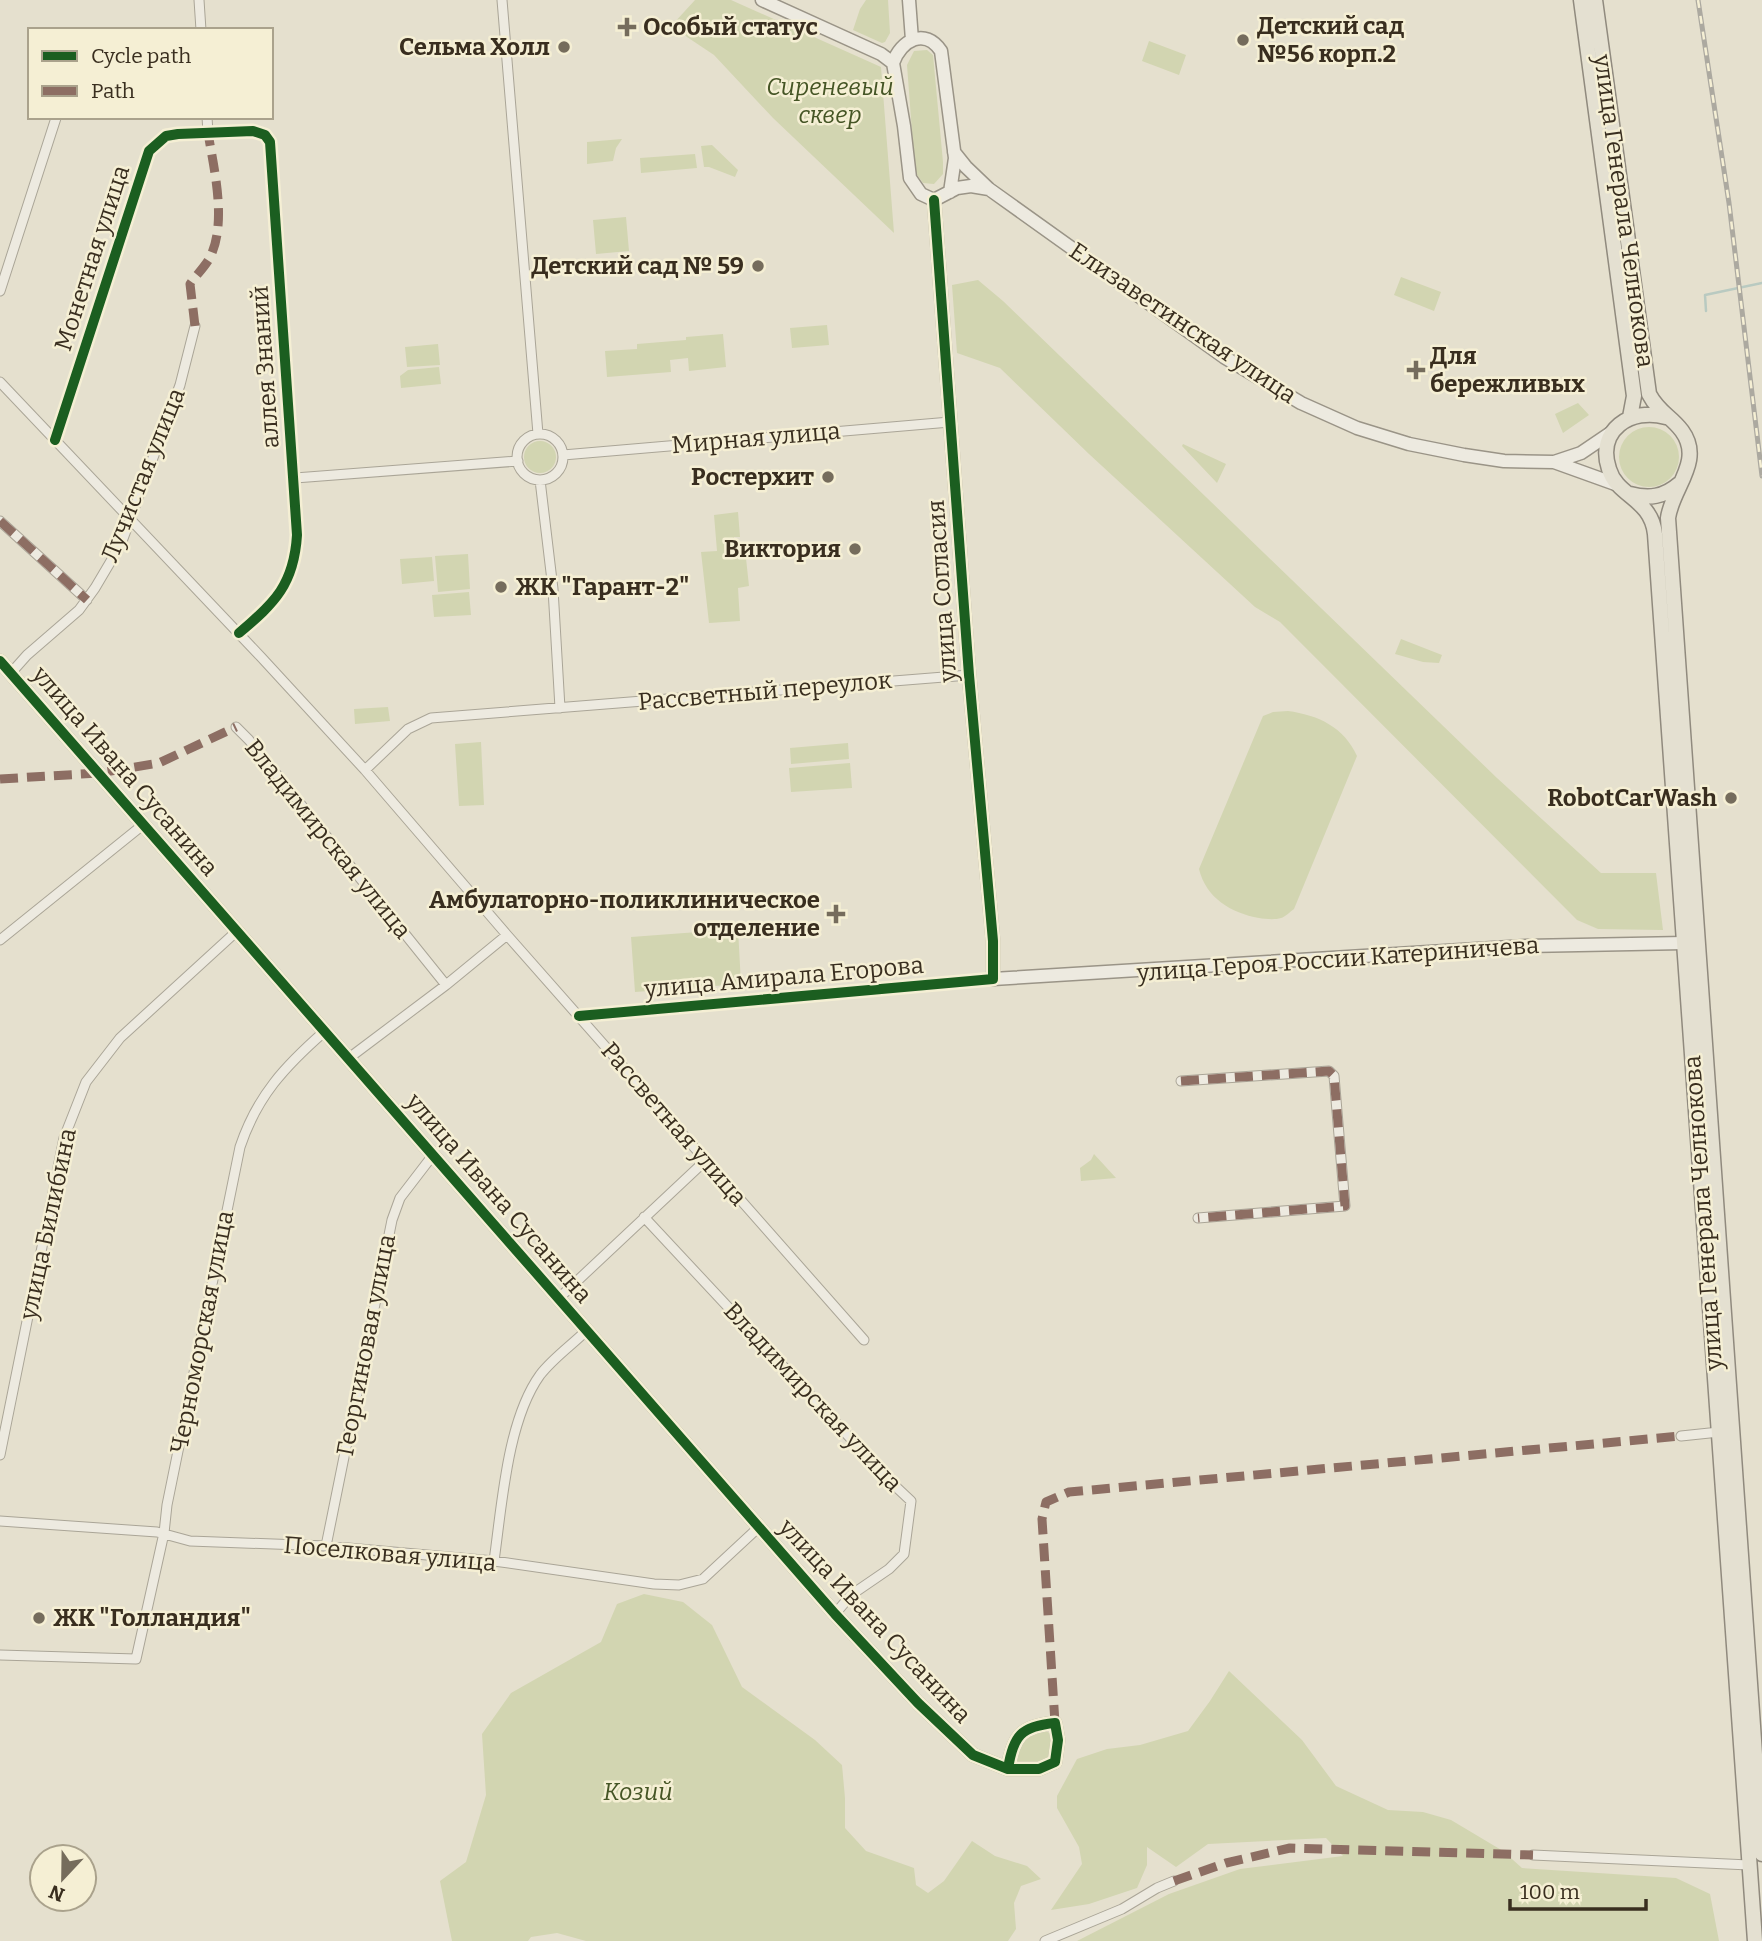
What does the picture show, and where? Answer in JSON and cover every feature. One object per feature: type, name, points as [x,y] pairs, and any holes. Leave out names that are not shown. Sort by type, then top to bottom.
[{"type":"main road","name":"улица Генерала Челнокова","points":[[1581,0],[1634,396],[1630,417]]},
{"type":"main road","name":"улица Генерала Челнокова","points":[[1595,0],[1649,394],[1666,417],[1680,428],[1689,444],[1689,466],[1679,483],[1668,518],[1762,1854]]},
{"type":"main road","points":[[1618,485],[1609,473],[1606,459],[1607,445],[1613,432],[1630,417],[1643,413],[1666,417]]},
{"type":"main road","points":[[1630,494],[1651,498],[1662,495],[1679,483]]},
{"type":"main road","name":"улица Генерала Челнокова","points":[[1618,485],[1647,512],[1654,526],[1755,1941]]},
{"type":"street","points":[[199,0],[201,28]]},
{"type":"street","points":[[502,0],[538,434]]},
{"type":"street","points":[[762,0],[881,54],[892,63]]},
{"type":"street","points":[[909,0],[912,40]]},
{"type":"street","points":[[950,192],[954,174],[954,152],[941,51],[930,40],[905,41],[892,63],[911,178],[921,194],[934,200],[950,192],[957,188],[989,188]]},
{"type":"street","points":[[0,291],[56,119]]},
{"type":"street","points":[[207,119],[208,133]]},
{"type":"street","name":"аллея Знаний","points":[[208,133],[258,131],[270,142],[295,478],[297,535],[293,567],[282,591],[265,613],[239,633]]},
{"type":"street","name":"Монетная улица","points":[[55,440],[149,150],[166,136],[208,133]]},
{"type":"street","name":"Елизаветинская улица","points":[[954,152],[989,188],[1224,357],[1301,403],[1357,428],[1409,444],[1491,459],[1554,462],[1618,485]]},
{"type":"street","name":"улица Согласия","points":[[934,200],[969,674],[993,941],[992,979]]},
{"type":"street","name":"Лучистая улица","points":[[11,673],[79,610],[121,544],[180,385],[195,326]]},
{"type":"street","points":[[0,382],[131,520]]},
{"type":"street","name":"Мирная улица","points":[[563,454],[950,422]]},
{"type":"street","name":"Елизаветинская улица","points":[[1554,462],[1581,453],[1613,432]]},
{"type":"street","points":[[538,434],[555,439],[563,454],[558,471],[549,478],[540,480],[525,474],[517,461],[521,443],[529,436],[538,434]]},
{"type":"street","points":[[295,478],[517,461]]},
{"type":"street","points":[[540,480],[553,589],[560,708]]},
{"type":"street","name":"Рассветная улица","points":[[131,520],[365,770],[864,1340]]},
{"type":"street","points":[[0,521],[87,600]]},
{"type":"street","name":"улица Ивана Сусанина","points":[[0,661],[835,1614],[918,1703],[973,1755],[1008,1769]]},
{"type":"street","name":"Рассветный переулок","points":[[365,770],[408,729],[423,721],[969,674]]},
{"type":"street","name":"Владимирская улица","points":[[236,727],[446,985]]},
{"type":"street","points":[[0,940],[144,824]]},
{"type":"street","name":"улица Билибина","points":[[0,1455],[64,1138],[86,1082],[120,1038],[237,931]]},
{"type":"street","points":[[349,1058],[507,935]]},
{"type":"street","name":"улица Героя России Катериничева","points":[[992,979],[1526,946],[1684,943]]},
{"type":"street","name":"улица Амирала Егорова","points":[[579,1016],[992,979]]},
{"type":"street","name":"Черноморская улица","points":[[0,1655],[136,1659],[164,1534],[167,1505],[234,1172],[248,1123],[258,1102],[275,1080],[325,1031]]},
{"type":"street","points":[[1181,1081],[1329,1071],[1334,1076],[1345,1206],[1198,1218]]},
{"type":"street","name":"Георгиновая улица","points":[[326,1546],[392,1220],[400,1198],[433,1154]]},
{"type":"street","points":[[559,1298],[706,1160]]},
{"type":"street","name":"Владимирская улица","points":[[645,1217],[911,1501],[904,1553],[889,1569],[851,1595],[835,1614]]},
{"type":"street","points":[[494,1561],[507,1476],[522,1409],[542,1372],[587,1330]]},
{"type":"street","points":[[1681,1436],[1719,1432]]},
{"type":"street","name":"Поселковая улица","points":[[0,1521],[164,1534],[190,1541],[326,1546],[494,1561],[654,1584],[679,1584],[703,1578],[759,1527]]},
{"type":"street","points":[[1055,1723],[1058,1740],[1055,1762],[1039,1769],[1008,1769],[1011,1750],[1023,1732],[1039,1724],[1055,1723]]},
{"type":"street","points":[[1533,1855],[1749,1865]]},
{"type":"street","points":[[1045,1941],[1122,1909],[1174,1881]]},
{"type":"green space","name":"Сиреневый сквер","points":[[695,0],[731,0],[881,67],[894,233],[773,118],[714,55],[673,24]]},
{"type":"green space","points":[[866,0],[888,0],[890,33],[885,42],[853,30]]},
{"type":"green space","points":[[1149,41],[1186,55],[1179,75],[1142,61]]},
{"type":"green space","points":[[927,50],[933,55],[943,162],[943,174],[934,184],[923,183],[915,172],[907,65],[914,51]]},
{"type":"green space","points":[[622,139],[616,148],[613,161],[587,164],[587,142]]},
{"type":"green space","points":[[712,145],[738,170],[735,177],[704,167],[701,146]]},
{"type":"green space","points":[[695,154],[697,168],[641,173],[640,158]]},
{"type":"green space","points":[[626,217],[629,251],[596,254],[593,220]]},
{"type":"green space","points":[[1401,277],[1441,292],[1434,311],[1394,295]]},
{"type":"green space","points":[[978,280],[1003,301],[1497,778],[1601,873],[1656,873],[1663,930],[1598,929],[1577,920],[1280,622],[1255,607],[1000,368],[957,353],[952,285]]},
{"type":"green space","points":[[827,325],[829,345],[792,348],[790,328]]},
{"type":"green space","points":[[723,334],[726,367],[689,371],[688,358],[670,360],[671,372],[607,377],[605,351],[637,349],[637,344]]},
{"type":"green space","points":[[438,344],[440,365],[407,367],[405,347]]},
{"type":"green space","points":[[439,367],[441,384],[401,388],[400,376],[408,370]]},
{"type":"green space","points":[[1578,403],[1589,415],[1563,433],[1555,414]]},
{"type":"green space","points":[[1649,427],[1666,432],[1674,440],[1679,457],[1674,474],[1666,482],[1649,487],[1632,482],[1624,474],[1619,457],[1624,440],[1632,432]]},
{"type":"green space","points":[[540,441],[551,446],[556,457],[551,468],[540,473],[529,468],[524,457],[529,446]]},
{"type":"green space","points":[[1183,444],[1226,464],[1217,483],[1182,446]]},
{"type":"green space","points":[[738,512],[740,537],[734,537],[735,549],[745,549],[749,586],[738,588],[740,621],[709,623],[701,552],[717,551],[714,515]]},
{"type":"green space","points":[[468,554],[470,589],[438,592],[435,556]]},
{"type":"green space","points":[[432,557],[434,581],[402,584],[400,559]]},
{"type":"green space","points":[[469,592],[471,615],[434,617],[432,595]]},
{"type":"green space","points":[[1401,639],[1442,655],[1439,663],[1423,662],[1395,654]]},
{"type":"green space","points":[[388,707],[390,721],[355,724],[354,709]]},
{"type":"green space","points":[[1288,711],[1329,724],[1345,737],[1357,756],[1294,909],[1281,918],[1264,919],[1249,916],[1221,902],[1207,888],[1199,869],[1263,716]]},
{"type":"green space","points":[[481,742],[484,805],[459,806],[455,744]]},
{"type":"green space","points":[[848,743],[849,759],[791,764],[790,748]]},
{"type":"green space","points":[[850,763],[852,788],[791,792],[789,768]]},
{"type":"green space","points":[[738,929],[741,984],[635,992],[631,937]]},
{"type":"green space","points":[[1094,1154],[1116,1178],[1081,1181],[1080,1168],[1091,1160]]},
{"type":"green space","name":"Козий","points":[[644,1594],[683,1602],[712,1625],[742,1687],[815,1740],[842,1765],[845,1828],[866,1851],[914,1868],[916,1885],[928,1893],[944,1881],[972,1841],[995,1856],[1027,1866],[1041,1879],[1021,1886],[1014,1903],[1016,1929],[1008,1941],[586,1941],[557,1933],[531,1937],[528,1941],[452,1941],[440,1881],[466,1862],[486,1795],[482,1734],[511,1693],[601,1642],[617,1604]]},
{"type":"green space","points":[[1229,1671],[1302,1740],[1336,1786],[1388,1810],[1423,1812],[1451,1820],[1503,1851],[1522,1868],[1676,1878],[1710,1894],[1719,1941],[1077,1941],[1169,1894],[1240,1869],[1343,1856],[1326,1838],[1208,1844],[1176,1867],[1147,1847],[1147,1865],[1137,1888],[1089,1904],[1051,1910],[1082,1864],[1079,1847],[1057,1808],[1057,1796],[1077,1759],[1107,1749],[1140,1745],[1188,1731]]},
{"type":"green space","points":[[1041,1729],[1052,1734],[1052,1754],[1040,1763],[1014,1763],[1021,1742]]},
{"type":"waterway","points":[[1706,311],[1705,295],[1762,283]]},
{"type":"railway","points":[[1698,0],[1729,203],[1762,476]]},
{"type":"marked path","points":[[195,326],[190,284],[210,257],[218,225],[218,193],[208,133]]},
{"type":"marked path","points":[[0,521],[87,600]]},
{"type":"marked path","points":[[0,779],[99,773],[159,763],[236,727]]},
{"type":"marked path","points":[[1181,1081],[1329,1071],[1334,1076],[1345,1206],[1198,1218]]},
{"type":"marked path","points":[[1055,1723],[1042,1519],[1046,1502],[1069,1492],[1681,1436]]},
{"type":"marked path","points":[[1174,1881],[1226,1863],[1290,1848],[1533,1855]]},
{"type":"cycle path","points":[[55,440],[149,151],[166,136],[178,134],[253,131],[265,135],[270,142],[297,535],[287,580],[263,612],[239,633]]},
{"type":"cycle path","points":[[579,1016],[993,979],[993,941],[969,675],[934,200]]},
{"type":"cycle path","points":[[0,661],[835,1614],[918,1703],[973,1755],[1008,1769],[1039,1769],[1055,1762],[1058,1740],[1055,1723],[1034,1727],[1021,1735],[1013,1748],[1008,1769]]},
{"type":"place","name":"Особый статус","points":[[627,27]]},
{"type":"place","name":"Детский сад №56 корп.2","points":[[1243,40]]},
{"type":"place","name":"Сельма Холл","points":[[564,47]]},
{"type":"place","name":"Детский сад № 59","points":[[758,266]]},
{"type":"place","name":"Для бережливых","points":[[1416,370]]},
{"type":"place","name":"Ростерхит","points":[[828,477]]},
{"type":"place","name":"Виктория","points":[[855,549]]},
{"type":"place","name":"ЖК \"Гарант-2\"","points":[[501,587]]},
{"type":"place","name":"RobotCarWash","points":[[1731,798]]},
{"type":"place","name":"Амбулаторно-поликлиническое отделение","points":[[836,914]]},
{"type":"place","name":"ЖК \"Голландия\"","points":[[39,1618]]}]
